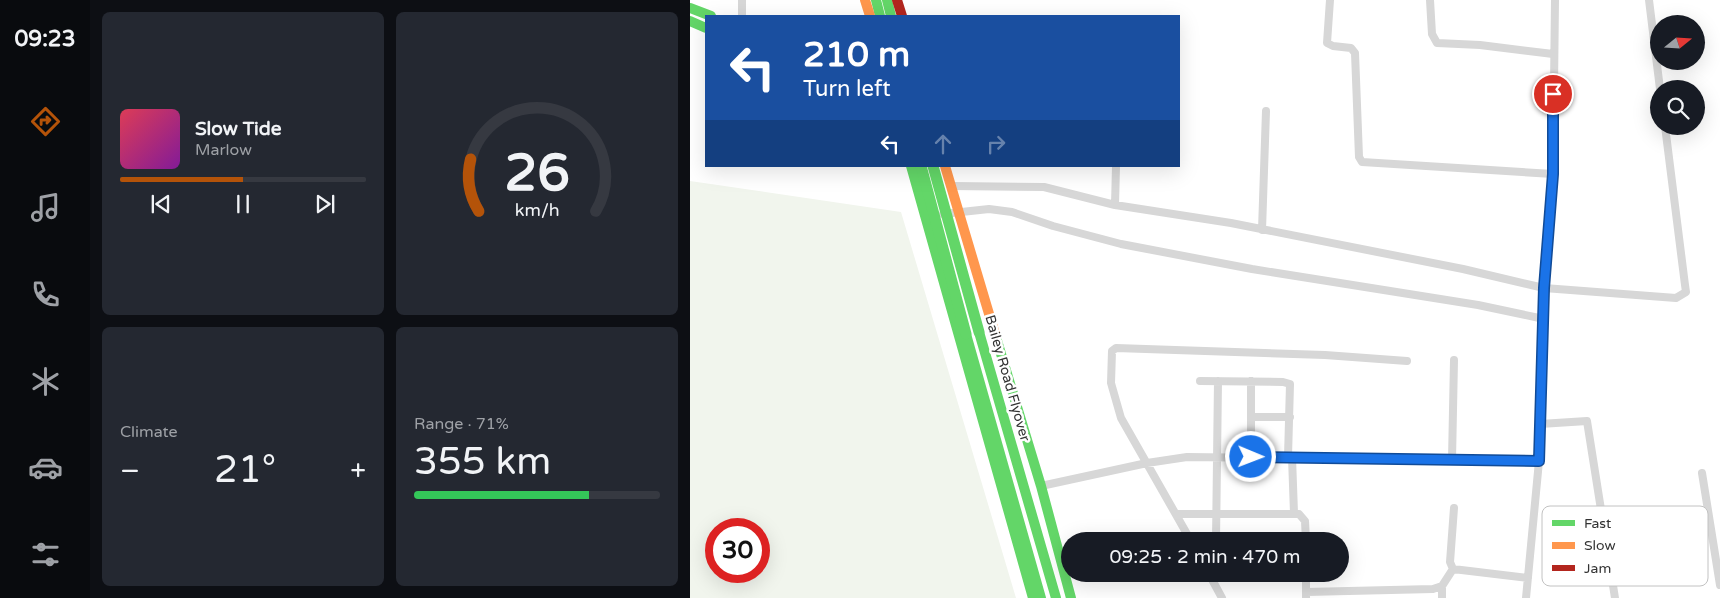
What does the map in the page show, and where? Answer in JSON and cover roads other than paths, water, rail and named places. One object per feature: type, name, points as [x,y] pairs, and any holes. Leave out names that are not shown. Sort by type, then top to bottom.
[{"type":"main road","points":[[865,0],[870,15]]},
{"type":"main road","points":[[876,0],[880,15]]},
{"type":"main road","points":[[887,0],[891,15]]},
{"type":"main road","points":[[897,0],[902,15]]},
{"type":"main road","points":[[690,8],[708,15]]},
{"type":"main road","points":[[690,21],[705,28]]},
{"type":"main road","points":[[911,167],[1034,598]]},
{"type":"main road","name":"Bailey Road Flyover","points":[[921,167],[966,334],[1041,598]]},
{"type":"main road","name":"Bailey Road Flyover","points":[[932,167],[1056,598]]},
{"type":"main road","points":[[945,167],[1041,486],[1071,598]]},
{"type":"street","points":[[742,0],[742,15]]},
{"type":"street","points":[[1330,0],[1327,43],[1333,46],[1352,48],[1355,53],[1359,157],[1362,162],[1553,174]]},
{"type":"street","points":[[1430,0],[1432,34],[1437,43],[1480,45],[1553,54]]},
{"type":"street","points":[[1526,598],[1539,461],[1544,288],[1553,174],[1555,0]]},
{"type":"street","points":[[1649,0],[1659,80]]},
{"type":"street","points":[[1262,230],[1266,111]]},
{"type":"street","points":[[951,186],[1044,187],[1115,206],[1262,230],[1463,269],[1544,288],[1676,298],[1686,292],[1666,135]]},
{"type":"street","points":[[1115,206],[1116,167]]},
{"type":"street","points":[[925,218],[958,211],[989,209],[1012,212],[1053,226],[1121,244],[1252,269],[1478,305],[1544,319]]},
{"type":"street","points":[[1186,532],[1121,418],[1111,383],[1112,351],[1116,348],[1407,361]]},
{"type":"street","points":[[1452,460],[1454,360]]},
{"type":"street","points":[[1200,381],[1283,382],[1290,384],[1290,458],[1294,513]]},
{"type":"street","points":[[1216,532],[1218,381]]},
{"type":"street","points":[[1251,381],[1251,457]]},
{"type":"street","points":[[1251,417],[1290,417]]},
{"type":"street","points":[[1540,424],[1587,421],[1600,506]]},
{"type":"street","points":[[1041,486],[1147,463],[1187,457],[1539,461]]},
{"type":"street","points":[[1702,473],[1707,506]]},
{"type":"street","points":[[1442,598],[1442,586],[1452,569],[1450,562],[1454,508]]},
{"type":"street","points":[[1708,510],[1720,585]]},
{"type":"street","points":[[1176,514],[1294,513],[1304,518],[1305,532]]},
{"type":"street","points":[[1452,569],[1528,578]]},
{"type":"street","points":[[1216,582],[1222,598]]},
{"type":"street","points":[[1306,582],[1306,595],[1434,589],[1442,586]]}]
